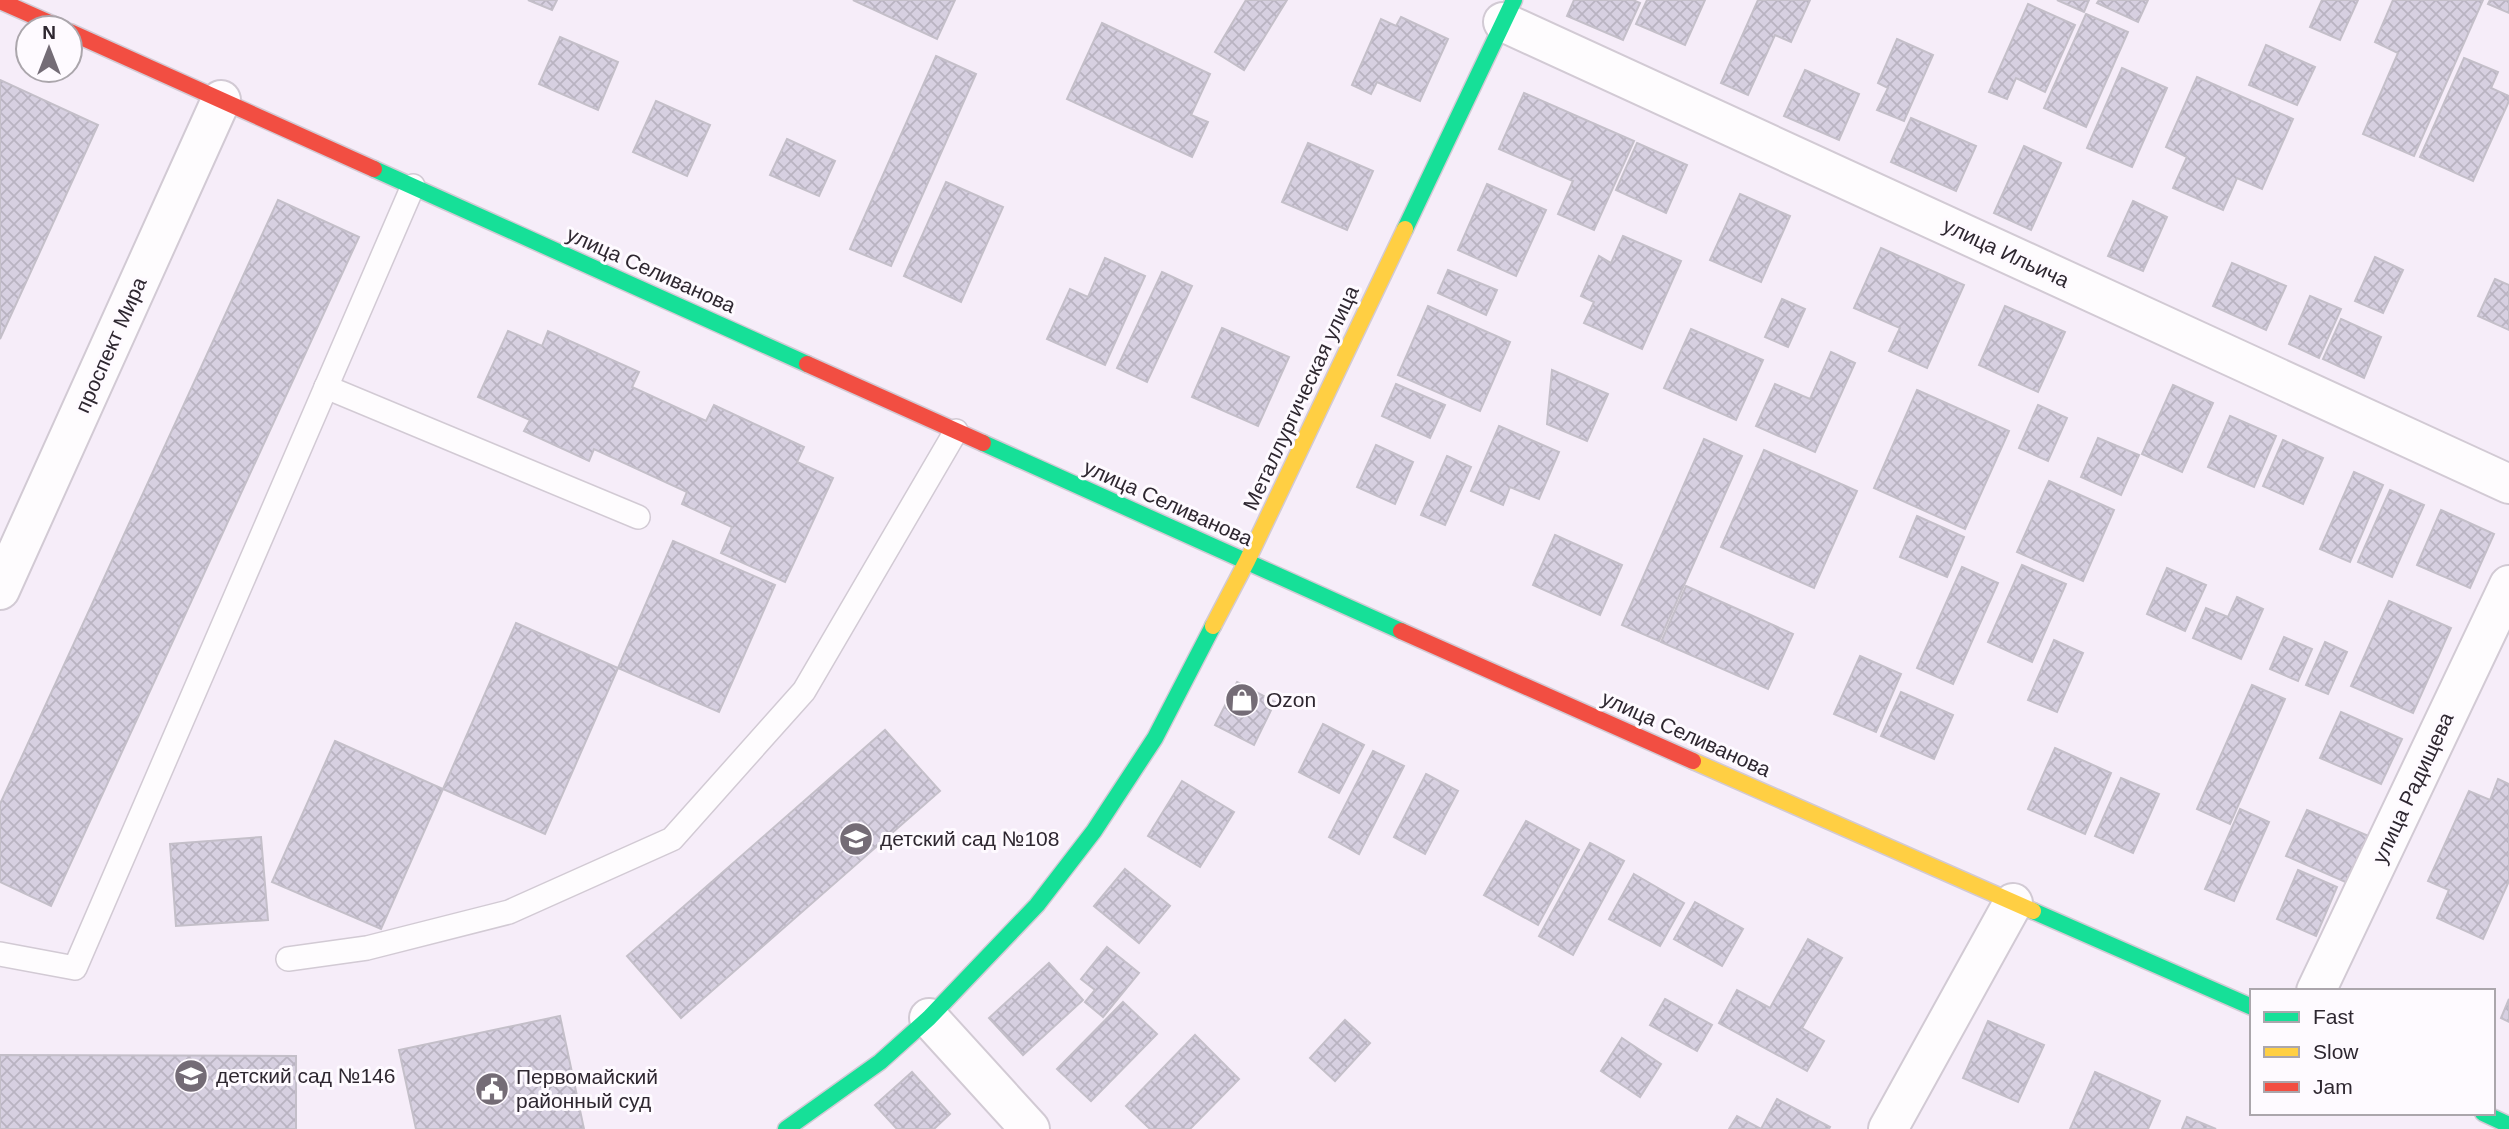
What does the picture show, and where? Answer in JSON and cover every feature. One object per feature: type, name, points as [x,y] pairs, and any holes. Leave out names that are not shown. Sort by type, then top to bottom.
[{"type":"street","points":[[0,1],[29,14]]},
{"type":"street","name":"улица Ильича","points":[[1508,11],[2509,484]]},
{"type":"street","name":"Металлургическая улица","points":[[786,1129],[880,1062],[929,1018],[1037,905],[1094,831],[1154,738],[1247,561],[1508,11]]},
{"type":"street","name":"улица Селиванова","points":[[84,38],[956,431],[2250,1006]]},
{"type":"street","name":"проспект Мира","points":[[0,590],[221,100]]},
{"type":"street","name":"улица Радищева","points":[[2317,989],[2509,585]]},
{"type":"street","points":[[1888,1129],[2013,903]]},
{"type":"street","points":[[929,1018],[1030,1129]]},
{"type":"street","points":[[2487,1115],[2509,1125]]},
{"type":"lane","points":[[0,954],[75,968],[413,186]]},
{"type":"lane","points":[[326,387],[638,517]]},
{"type":"lane","points":[[288,959],[367,948],[509,912],[672,839],[804,691],[956,431]]},
{"type":"building","points":[[528,0],[557,0],[552,10]]},
{"type":"building","points":[[853,0],[955,0],[937,39]]},
{"type":"building","points":[[1246,0],[1287,0],[1244,70],[1215,52]]},
{"type":"building","points":[[1574,0],[1633,0],[1640,3],[1623,40],[1567,16]]},
{"type":"building","points":[[1647,0],[1705,0],[1685,45],[1636,24]]},
{"type":"building","points":[[1758,0],[1810,0],[1791,42],[1775,35],[1748,95],[1721,83]]},
{"type":"building","points":[[2057,0],[2089,0],[2084,12]]},
{"type":"building","points":[[2099,0],[2148,0],[2138,22],[2097,3]]},
{"type":"building","points":[[2322,0],[2358,0],[2340,40],[2310,27]]},
{"type":"building","points":[[2393,0],[2483,0],[2414,156],[2363,134],[2398,53],[2375,42]]},
{"type":"building","points":[[2490,0],[2509,0],[2509,13],[2488,4]]},
{"type":"building","points":[[2028,4],[2075,25],[2045,92],[2016,78],[2007,99],[1989,92]]},
{"type":"building","points":[[2086,14],[2128,32],[2086,127],[2044,108]]},
{"type":"building","points":[[1401,17],[1448,39],[1420,101],[1377,82],[1371,94],[1352,85],[1381,19],[1396,26]]},
{"type":"building","points":[[1102,23],[1210,74],[1191,115],[1208,122],[1192,157],[1067,99]]},
{"type":"building","points":[[560,37],[618,62],[598,110],[539,84]]},
{"type":"building","points":[[1897,39],[1933,55],[1904,121],[1877,110],[1888,88],[1878,83]]},
{"type":"building","points":[[2266,45],[2315,67],[2297,105],[2249,85]]},
{"type":"building","points":[[936,56],[976,74],[891,266],[850,249]]},
{"type":"building","points":[[2464,58],[2498,72],[2491,88],[2509,96],[2473,181],[2420,157]]},
{"type":"building","points":[[2122,68],[2167,88],[2132,167],[2087,148]]},
{"type":"building","points":[[1805,70],[1859,94],[1839,140],[1784,116]]},
{"type":"building","points":[[2197,77],[2293,119],[2262,189],[2237,178],[2223,210],[2173,188],[2187,157],[2166,147]]},
{"type":"building","points":[[0,80],[98,125],[0,339]]},
{"type":"building","points":[[1524,93],[1634,141],[1594,230],[1558,214],[1573,181],[1499,149]]},
{"type":"building","points":[[656,101],[710,125],[687,176],[633,152]]},
{"type":"building","points":[[1911,118],[1976,146],[1956,191],[1891,162]]},
{"type":"building","points":[[787,139],[835,161],[819,196],[770,175]]},
{"type":"building","points":[[1308,143],[1373,171],[1347,230],[1282,202]]},
{"type":"building","points":[[1637,143],[1687,165],[1666,213],[1616,190]]},
{"type":"building","points":[[2024,146],[2061,163],[2031,230],[1994,213]]},
{"type":"building","points":[[946,182],[1003,207],[961,302],[904,276]]},
{"type":"building","points":[[1487,184],[1546,210],[1516,276],[1458,250]]},
{"type":"building","points":[[1740,194],[1790,216],[1761,282],[1710,260]]},
{"type":"building","points":[[278,200],[359,237],[51,906],[0,882],[0,804]]},
{"type":"building","points":[[2133,201],[2167,217],[2143,271],[2108,256]]},
{"type":"building","points":[[1623,236],[1681,261],[1642,349],[1584,323],[1594,302],[1581,296],[1599,256],[1611,263]]},
{"type":"building","points":[[1881,248],[1964,285],[1927,368],[1889,351],[1900,328],[1854,308]]},
{"type":"building","points":[[2375,257],[2403,270],[2383,313],[2355,301]]},
{"type":"building","points":[[1105,258],[1145,276],[1105,365],[1047,339],[1070,289],[1088,297]]},
{"type":"building","points":[[2232,263],[2286,286],[2266,330],[2213,306]]},
{"type":"building","points":[[1448,270],[1497,290],[1486,315],[1438,293]]},
{"type":"building","points":[[1162,272],[1192,286],[1147,382],[1117,368]]},
{"type":"building","points":[[2495,279],[2509,285],[2509,330],[2478,316]]},
{"type":"building","points":[[2310,296],[2341,309],[2319,358],[2289,344]]},
{"type":"building","points":[[1782,299],[1805,309],[1788,347],[1765,337]]},
{"type":"building","points":[[1428,306],[1510,342],[1480,411],[1398,375]]},
{"type":"building","points":[[2005,306],[2065,332],[2038,392],[1979,365]]},
{"type":"building","points":[[2341,319],[2381,337],[2364,378],[2323,359]]},
{"type":"building","points":[[1222,328],[1289,357],[1258,426],[1192,397]]},
{"type":"building","points":[[1691,329],[1763,360],[1736,420],[1664,388]]},
{"type":"building","points":[[508,331],[542,346],[548,331],[639,372],[632,387],[706,421],[714,405],[804,447],[797,462],[833,478],[785,582],[721,553],[732,527],[682,504],[687,492],[594,449],[589,461],[524,431],[530,420],[478,397]]},
{"type":"building","points":[[1831,352],[1855,363],[1815,452],[1756,426],[1775,384],[1810,399]]},
{"type":"building","points":[[1552,370],[1608,394],[1587,441],[1547,424]]},
{"type":"building","points":[[1396,384],[1445,405],[1430,438],[1382,416]]},
{"type":"building","points":[[2173,385],[2213,403],[2182,472],[2142,454]]},
{"type":"building","points":[[1917,390],[2009,431],[1965,529],[1874,488]]},
{"type":"building","points":[[2038,405],[2067,418],[2048,461],[2019,448]]},
{"type":"building","points":[[2230,416],[2276,436],[2254,487],[2208,467]]},
{"type":"building","points":[[1499,426],[1559,452],[1539,499],[1510,487],[1503,505],[1471,491]]},
{"type":"building","points":[[2098,438],[2139,455],[2121,495],[2081,477]]},
{"type":"building","points":[[1704,439],[1742,456],[1659,641],[1622,625]]},
{"type":"building","points":[[2283,440],[2323,458],[2303,504],[2263,486]]},
{"type":"building","points":[[1376,445],[1413,462],[1395,504],[1357,487]]},
{"type":"building","points":[[1764,450],[1857,491],[1814,588],[1721,547]]},
{"type":"building","points":[[1447,456],[1471,467],[1445,525],[1421,515]]},
{"type":"building","points":[[2354,472],[2383,485],[2350,562],[2320,549]]},
{"type":"building","points":[[2049,481],[2114,510],[2083,581],[2017,552]]},
{"type":"building","points":[[2390,490],[2424,505],[2392,577],[2358,562]]},
{"type":"building","points":[[2441,510],[2494,534],[2470,588],[2417,565]]},
{"type":"building","points":[[1917,516],[1964,537],[1947,577],[1900,557]]},
{"type":"building","points":[[1555,535],[1622,565],[1600,615],[1533,585]]},
{"type":"building","points":[[673,541],[775,585],[719,712],[618,668]]},
{"type":"building","points":[[2022,565],[2066,584],[2032,662],[1988,642]]},
{"type":"building","points":[[1962,567],[1998,583],[1953,684],[1917,668]]},
{"type":"building","points":[[2167,568],[2206,585],[2185,631],[2147,614]]},
{"type":"building","points":[[1686,586],[1793,634],[1768,689],[1661,642]]},
{"type":"building","points":[[2237,597],[2263,609],[2241,659],[2193,638],[2206,608],[2228,617]]},
{"type":"building","points":[[2389,601],[2451,628],[2413,713],[2351,686]]},
{"type":"building","points":[[516,623],[618,668],[545,834],[443,789]]},
{"type":"building","points":[[2284,637],[2312,649],[2298,681],[2270,669]]},
{"type":"building","points":[[2054,640],[2083,653],[2057,712],[2028,700]]},
{"type":"building","points":[[2325,642],[2347,652],[2328,694],[2306,685]]},
{"type":"building","points":[[1860,656],[1901,674],[1876,732],[1834,714]]},
{"type":"building","points":[[1237,682],[1275,702],[1254,745],[1215,725]]},
{"type":"building","points":[[2252,685],[2285,699],[2230,824],[2197,809]]},
{"type":"building","points":[[1901,692],[1953,715],[1934,759],[1881,736]]},
{"type":"building","points":[[2341,712],[2402,739],[2381,784],[2320,758]]},
{"type":"building","points":[[1323,724],[1364,745],[1339,793],[1299,772]]},
{"type":"building","points":[[885,730],[940,791],[681,1018],[627,956]]},
{"type":"building","points":[[335,741],[443,789],[381,929],[272,882]]},
{"type":"building","points":[[2055,748],[2111,773],[2085,834],[2028,809]]},
{"type":"building","points":[[1373,751],[1404,766],[1359,854],[1329,837]]},
{"type":"building","points":[[1426,774],[1458,791],[1425,854],[1394,837]]},
{"type":"building","points":[[2121,778],[2159,794],[2133,853],[2095,836]]},
{"type":"building","points":[[2498,779],[2509,784],[2509,881],[2483,939],[2437,918],[2449,890],[2428,881],[2469,791],[2490,800]]},
{"type":"building","points":[[1182,781],[1234,812],[1200,867],[1148,836]]},
{"type":"building","points":[[2240,809],[2269,822],[2234,901],[2205,889]]},
{"type":"building","points":[[2307,810],[2371,837],[2350,884],[2286,856]]},
{"type":"building","points":[[1526,821],[1579,850],[1538,925],[1484,895]]},
{"type":"building","points":[[261,837],[268,920],[176,926],[170,844]]},
{"type":"building","points":[[1590,843],[1624,861],[1573,955],[1539,936]]},
{"type":"building","points":[[1125,869],[1170,906],[1139,943],[1094,906]]},
{"type":"building","points":[[2298,870],[2337,887],[2316,936],[2277,919]]},
{"type":"building","points":[[1634,874],[1684,903],[1660,946],[1609,919]]},
{"type":"building","points":[[1695,902],[1743,929],[1722,966],[1674,939]]},
{"type":"building","points":[[1808,939],[1842,958],[1802,1028],[1824,1041],[1807,1071],[1719,1023],[1737,990],[1770,1008]]},
{"type":"building","points":[[1107,947],[1139,973],[1103,1017],[1085,1002],[1095,990],[1081,979]]},
{"type":"building","points":[[1049,963],[1083,1000],[1023,1055],[989,1018]]},
{"type":"building","points":[[1665,999],[1712,1025],[1697,1051],[1650,1025]]},
{"type":"building","points":[[2509,999],[2509,1022],[2501,1018]]},
{"type":"building","points":[[1123,1002],[1157,1034],[1091,1101],[1057,1069]]},
{"type":"building","name":"Первомайский районный суд","points":[[560,1016],[584,1129],[416,1129],[399,1050]]},
{"type":"building","points":[[1345,1020],[1370,1043],[1335,1081],[1310,1058]]},
{"type":"building","points":[[1988,1021],[2044,1045],[2018,1102],[1963,1078]]},
{"type":"building","points":[[1195,1035],[1239,1079],[1190,1129],[1150,1129],[1126,1106]]},
{"type":"building","points":[[1622,1038],[1661,1064],[1640,1097],[1601,1071]]},
{"type":"building","points":[[0,1055],[296,1056],[296,1129],[0,1129]]},
{"type":"building","points":[[912,1072],[950,1114],[934,1129],[897,1129],[875,1105]]},
{"type":"building","points":[[2095,1072],[2160,1101],[2148,1129],[2070,1129]]},
{"type":"building","points":[[1777,1099],[1830,1127],[1829,1129],[1761,1129]]},
{"type":"building","points":[[1737,1116],[1761,1129],[1729,1129]]},
{"type":"building","points":[[2187,1117],[2216,1129],[2182,1129]]},
{"type":"traffic: fast","points":[[1405,229],[1514,0]]},
{"type":"traffic: fast","points":[[374,169],[807,364]]},
{"type":"traffic: fast","points":[[983,443],[1401,631]]},
{"type":"traffic: fast","points":[[786,1129],[880,1062],[929,1018],[1037,905],[1094,831],[1155,738],[1213,626]]},
{"type":"traffic: fast","points":[[2033,911],[2250,1006]]},
{"type":"traffic: fast","points":[[2487,1115],[2509,1125]]},
{"type":"traffic: slow","points":[[1213,626],[1247,561],[1405,229]]},
{"type":"traffic: slow","points":[[1693,761],[2033,911]]},
{"type":"traffic: jam","points":[[0,1],[29,14]]},
{"type":"traffic: jam","points":[[84,38],[374,169]]},
{"type":"traffic: jam","points":[[807,364],[983,443]]},
{"type":"traffic: jam","points":[[1401,631],[1693,761]]},
{"type":"place","name":"Ozon","points":[[1242,700]]},
{"type":"place","name":"детский сад №108","points":[[856,839]]},
{"type":"place","name":"детский сад №146","points":[[191,1076]]},
{"type":"place","name":"Первомайский районный суд","points":[[492,1089]]}]
